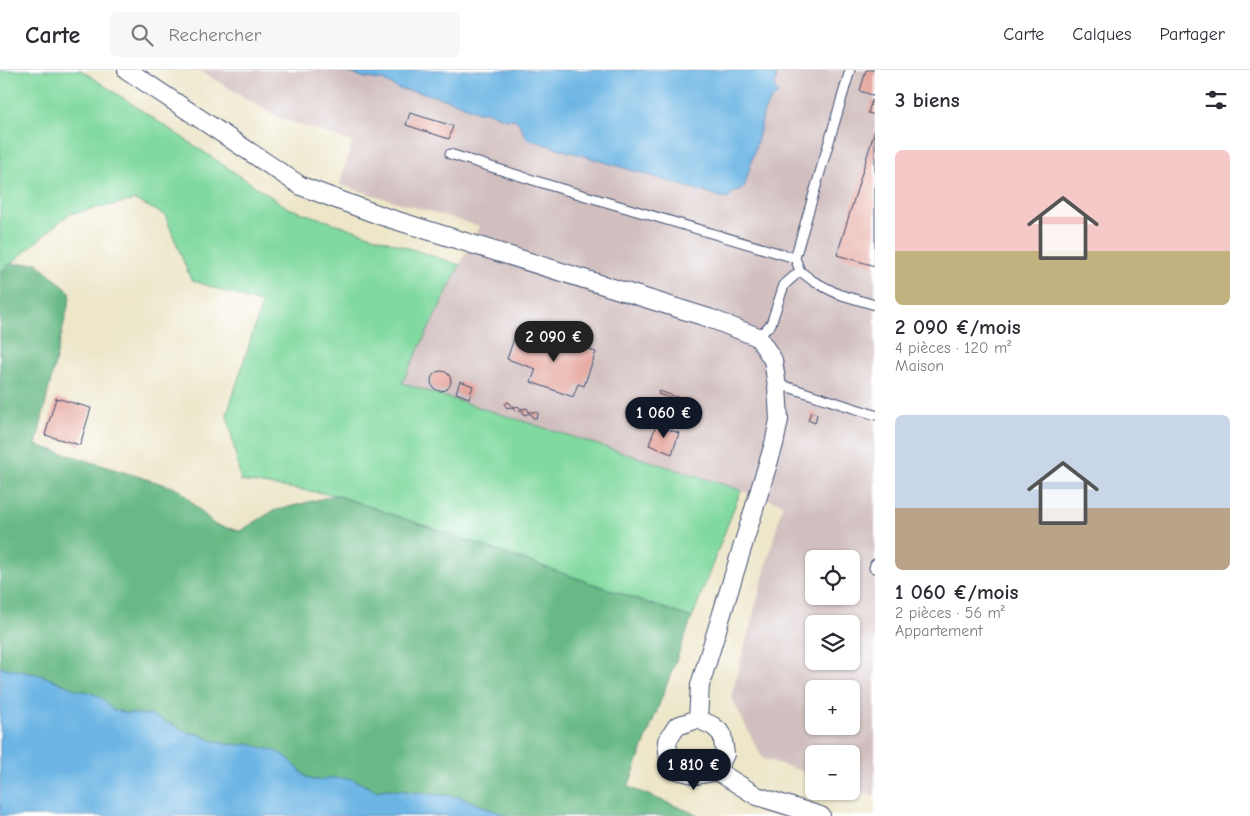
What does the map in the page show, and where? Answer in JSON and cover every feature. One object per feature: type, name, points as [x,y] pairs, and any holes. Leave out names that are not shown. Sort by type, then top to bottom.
[{"type":"street","points":[[127,70],[301,186],[382,216],[709,318],[758,337],[773,360],[780,420],[700,684],[698,719]]},
{"type":"street","points":[[717,771],[725,754],[722,734],[713,726],[698,719],[677,726],[667,741],[669,760],[677,770],[697,775],[717,771],[757,796],[821,816]]},
{"type":"lane","points":[[850,70],[795,258],[800,271],[813,281],[838,294],[875,305]]},
{"type":"lane","points":[[450,154],[795,258]]},
{"type":"lane","points":[[758,337],[771,324],[784,285],[800,271]]},
{"type":"lane","points":[[777,386],[788,387],[875,415]]},
{"type":"lane","points":[[875,564],[875,568]]},
{"type":"shaded area","points":[[199,70],[875,70],[875,796],[860,791],[860,745],[805,745],[805,772],[762,758],[731,697],[783,504],[402,383],[479,226],[340,185],[352,142],[279,118]]},
{"type":"green space","points":[[0,70],[81,70],[288,208],[460,265],[402,383],[741,490],[692,618],[336,495],[241,481],[227,414],[262,304],[191,280],[165,215],[135,200],[69,214],[0,273]]},
{"type":"green space","points":[[37,263],[71,293],[36,445],[179,489],[215,525],[240,531],[273,511],[336,495],[692,618],[628,787],[701,816],[507,816],[460,797],[386,789],[378,791],[358,781],[329,778],[313,780],[308,778],[284,755],[248,744],[225,744],[211,740],[198,734],[189,733],[151,715],[112,710],[105,701],[88,692],[77,690],[41,675],[0,667],[0,273],[10,264]]},
{"type":"water","points":[[340,70],[777,70],[775,88],[778,93],[764,111],[744,188],[733,192],[728,199],[527,139],[518,122],[514,119],[506,119],[488,112],[478,112],[455,102],[420,92],[399,89],[382,80],[365,78]]},
{"type":"water","points":[[0,667],[41,675],[77,690],[88,692],[105,701],[112,710],[151,715],[189,733],[198,734],[225,744],[248,744],[275,751],[284,755],[307,778],[313,780],[329,778],[352,779],[378,791],[386,789],[460,797],[507,816],[0,816]]},
{"type":"building","points":[[866,70],[875,70],[875,96],[860,91]]},
{"type":"building","points":[[872,100],[875,101],[875,115],[868,113]]},
{"type":"building","points":[[410,113],[453,126],[449,139],[406,125]]},
{"type":"building","points":[[875,130],[875,266],[837,255]]},
{"type":"building","points":[[515,336],[551,348],[555,337],[596,352],[584,386],[578,384],[573,397],[531,382],[536,369],[507,359]]},
{"type":"building","points":[[441,371],[448,374],[451,381],[448,388],[441,391],[434,388],[431,381],[434,374]]},
{"type":"building","points":[[460,381],[473,386],[469,398],[456,393]]},
{"type":"building","points":[[659,391],[686,400],[685,403],[658,394]]},
{"type":"building","points":[[56,398],[91,408],[80,445],[45,435]]},
{"type":"building","points":[[508,402],[515,407],[527,408],[529,412],[537,412],[538,416],[533,418],[528,413],[526,415],[523,414],[523,411],[515,411],[514,408],[510,407],[507,408],[505,405]]},
{"type":"building","points":[[811,412],[817,414],[815,423],[808,420]]},
{"type":"building","points":[[656,425],[679,433],[672,454],[649,445]]}]
